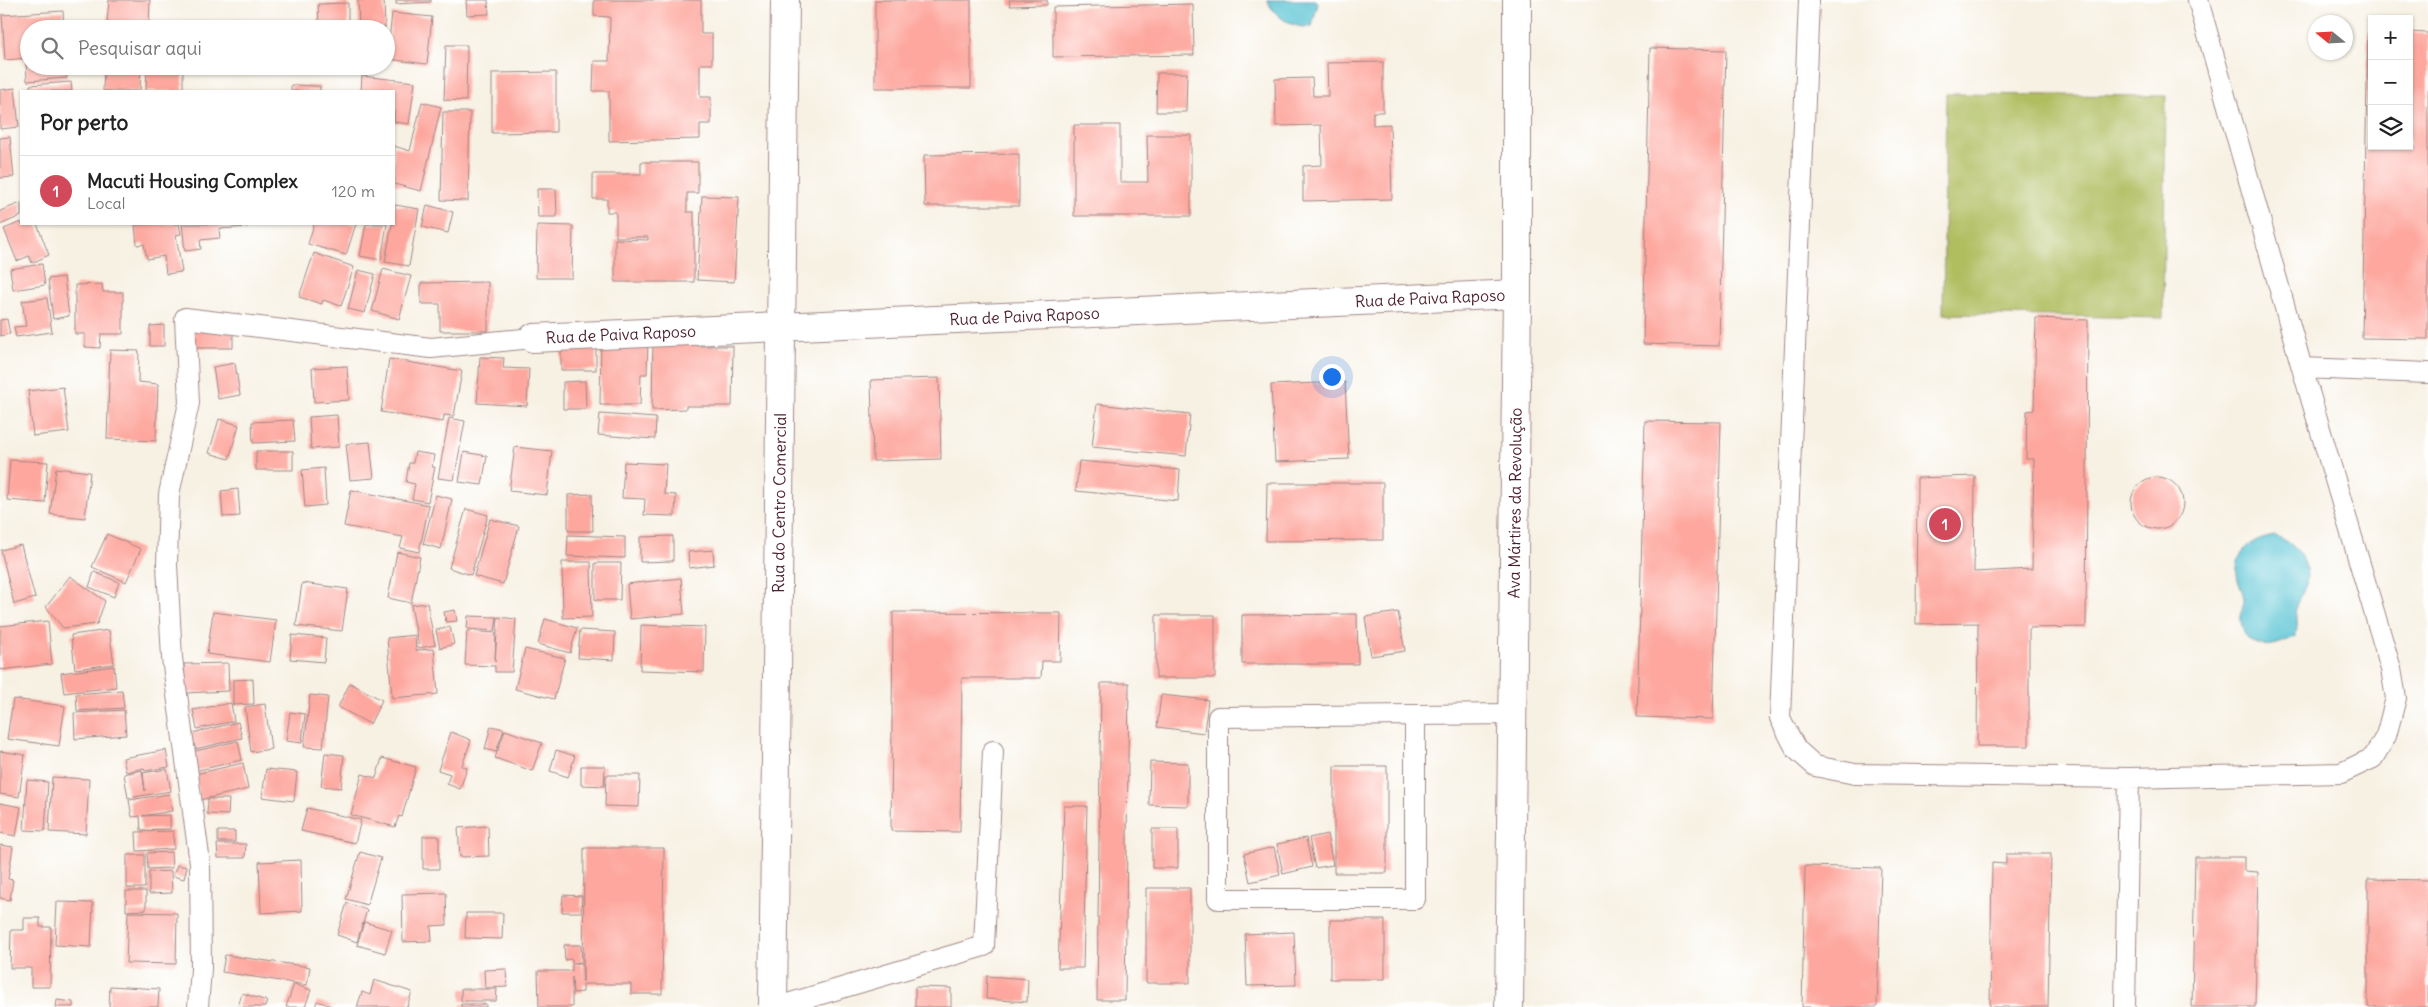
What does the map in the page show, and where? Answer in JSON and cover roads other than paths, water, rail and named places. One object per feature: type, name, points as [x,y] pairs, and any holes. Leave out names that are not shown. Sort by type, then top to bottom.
[{"type":"street","name":"Rua do Centro Comercial","points":[[773,1007],[785,0]]},
{"type":"street","name":"Ava Mártires da Revolução","points":[[1509,1007],[1517,294],[1517,0]]},
{"type":"street","name":"Rua de Paiva Raposo","points":[[533,338],[1517,294]]},
{"type":"lane","points":[[1810,0],[1780,718],[1796,749],[1814,766],[1855,774],[2129,778],[2341,772],[2372,758],[2386,736],[2396,698],[2391,669],[2302,368],[2203,12],[2198,0]]},
{"type":"lane","points":[[198,1007],[201,969],[200,863],[172,658],[167,565],[169,494],[190,403],[185,318],[431,348],[533,338]]},
{"type":"lane","points":[[2302,368],[2428,373]]},
{"type":"lane","points":[[1415,715],[1415,899],[1218,900],[1218,717],[1513,714]]},
{"type":"lane","points":[[777,1007],[984,946],[993,751]]},
{"type":"lane","points":[[2125,1007],[2129,778]]},
{"type":"water","points":[[1267,0],[1316,0],[1318,4],[1312,26],[1299,26],[1286,21],[1274,12]]},
{"type":"water","points":[[2275,536],[2289,543],[2300,554],[2304,561],[2307,576],[2306,584],[2297,605],[2295,636],[2278,644],[2262,645],[2249,639],[2244,631],[2241,613],[2244,598],[2237,575],[2237,566],[2247,547],[2260,540]]},
{"type":"place","name":"Macuti Housing Complex","points":[[1945,524]]}]
